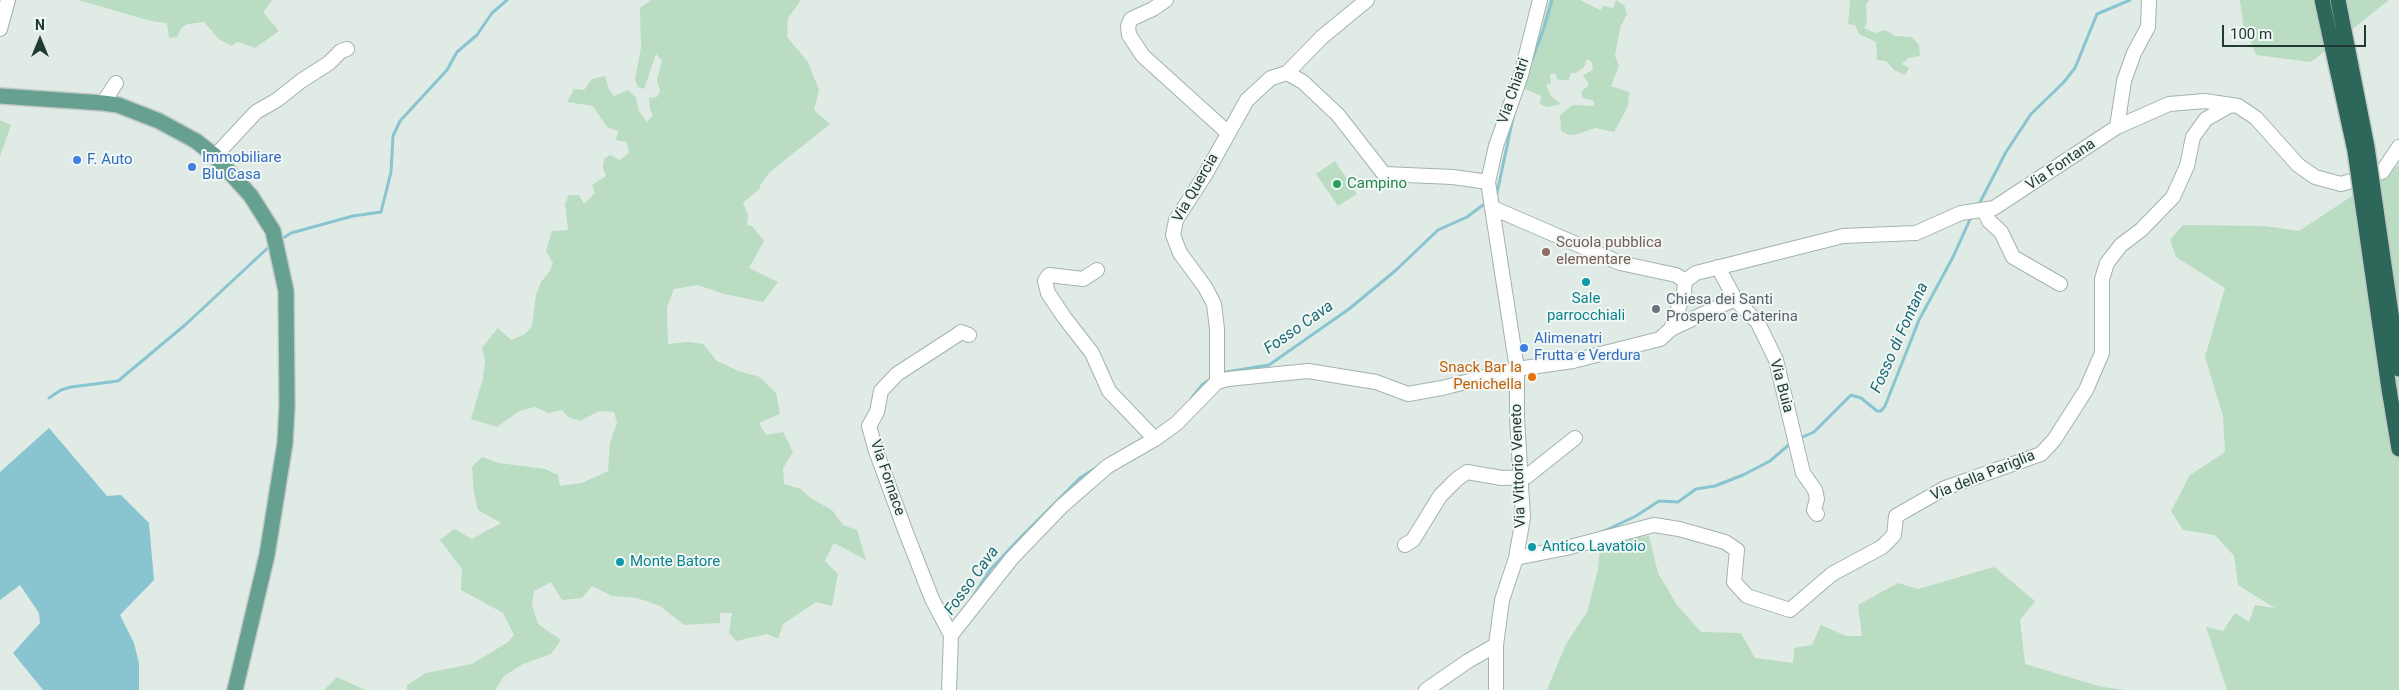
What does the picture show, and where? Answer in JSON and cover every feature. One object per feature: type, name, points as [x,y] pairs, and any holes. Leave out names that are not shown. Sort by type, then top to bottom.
[{"type":"highway","points":[[2322,0],[2355,151],[2399,449]]},
{"type":"highway","points":[[2338,0],[2367,147],[2399,369]]},
{"type":"main road","points":[[0,96],[118,105],[159,121],[196,141],[215,156],[251,196],[275,240],[286,291],[287,415],[284,457],[267,555],[235,690]]},
{"type":"street","points":[[0,29],[8,0]]},
{"type":"street","points":[[1166,0],[1153,9],[1131,19],[1128,26],[1129,35],[1143,56],[1227,132]]},
{"type":"street","points":[[1367,0],[1322,37],[1288,73],[1304,82],[1338,115],[1384,174],[1453,177],[1620,263],[1676,275],[1685,281],[1684,293],[1671,328]]},
{"type":"street","name":"Via Chiatri","points":[[1491,197],[1496,146],[1523,67],[1540,0]]},
{"type":"street","points":[[2117,127],[2124,81],[2134,53],[2148,27],[2149,0]]},
{"type":"street","points":[[215,156],[256,112],[277,100],[301,81],[330,63],[341,51],[347,49]]},
{"type":"street","name":"Via Quercia","points":[[1218,377],[1214,304],[1205,287],[1180,253],[1173,235],[1173,227],[1247,100],[1270,78],[1288,73]]},
{"type":"street","points":[[103,103],[116,82]]},
{"type":"street","name":"Via Fontana","points":[[1685,281],[1696,273],[1843,236],[1916,233],[1952,217],[1994,208],[2117,127],[2170,104],[2205,101],[2238,106],[2256,118],[2298,165],[2315,177],[2341,184],[2382,172],[2399,146]]},
{"type":"street","name":"Via della Pariglia","points":[[1516,558],[1566,548],[1654,524],[1679,528],[1724,542],[1737,550],[1734,582],[1747,596],[1790,610],[1832,574],[1882,547],[1894,535],[1896,516],[1945,488],[2041,454],[2054,440],[2086,390],[2102,353],[2102,279],[2107,263],[2121,245],[2141,230],[2173,197],[2187,166],[2193,137],[2206,119],[2231,105]]},
{"type":"street","name":"Via Vittorio Veneto","points":[[1491,197],[1517,368],[1517,418],[1522,478],[1522,518],[1516,558],[1502,600],[1496,645],[1496,690]]},
{"type":"street","points":[[1978,211],[2001,232],[2013,257],[2060,284]]},
{"type":"street","name":"Via Buia","points":[[1718,267],[1735,299],[1758,323],[1776,360],[1803,472],[1815,490],[1817,499],[1814,510],[1817,514]]},
{"type":"street","points":[[1098,270],[1083,279],[1049,275],[1045,281],[1048,293],[1064,317],[1092,352],[1109,391],[1152,436]]},
{"type":"street","points":[[949,690],[950,633],[1012,558],[1062,506],[1108,466],[1152,436],[1177,423],[1218,377],[1228,379],[1308,371],[1376,382],[1408,394],[1442,388],[1517,368],[1573,362],[1660,339],[1671,328],[1735,299]]},
{"type":"street","name":"Via Fornace","points":[[950,633],[932,599],[905,530],[876,451],[870,426],[877,412],[881,391],[897,374],[961,332],[969,335]]},
{"type":"street","points":[[1405,545],[1413,540],[1440,496],[1467,472],[1502,478],[1522,478],[1543,466],[1575,438]]},
{"type":"street","points":[[1426,690],[1496,645]]},
{"type":"green space","points":[[78,0],[272,0],[263,12],[279,31],[255,48],[238,42],[231,46],[219,39],[204,22],[188,24],[182,27],[177,37],[169,38],[167,23],[151,21]]},
{"type":"green space","points":[[651,0],[801,0],[788,18],[787,37],[808,62],[819,90],[814,110],[830,124],[770,172],[760,185],[760,188],[743,203],[748,215],[747,225],[752,226],[764,241],[749,268],[778,282],[763,302],[724,294],[698,285],[674,289],[667,307],[668,344],[688,342],[703,344],[717,361],[738,371],[760,377],[776,393],[780,414],[759,423],[766,435],[783,432],[793,452],[783,468],[784,484],[801,489],[809,497],[832,510],[843,525],[857,530],[866,560],[834,543],[825,561],[838,574],[832,606],[816,602],[783,624],[778,639],[767,634],[736,641],[729,633],[732,613],[720,613],[720,623],[684,625],[660,606],[637,598],[612,596],[592,586],[582,598],[562,600],[551,582],[534,591],[532,605],[538,624],[561,640],[551,654],[523,664],[504,676],[495,690],[407,690],[407,685],[426,673],[472,664],[508,642],[514,635],[503,613],[461,590],[462,569],[440,540],[454,529],[472,539],[501,523],[478,510],[474,493],[472,467],[482,457],[499,463],[545,469],[558,475],[560,486],[582,483],[608,471],[610,443],[617,423],[614,412],[599,411],[580,421],[568,417],[562,410],[548,413],[535,407],[519,411],[497,427],[471,419],[483,378],[485,361],[482,348],[498,328],[511,340],[525,334],[532,326],[536,295],[541,282],[550,271],[553,263],[546,251],[552,231],[568,230],[565,204],[569,195],[579,195],[584,204],[595,193],[592,185],[606,176],[603,168],[604,159],[610,155],[620,160],[629,153],[627,142],[616,140],[618,131],[607,127],[593,106],[567,102],[574,89],[584,90],[592,79],[605,76],[609,90],[614,96],[628,90],[636,98],[639,111],[647,122],[653,115],[650,109],[649,98],[657,97],[660,91],[657,80],[662,61],[656,54],[644,89],[638,87],[635,80],[641,47],[640,8]]},
{"type":"green space","points":[[1549,0],[1580,0],[1600,10],[1604,6],[1613,8],[1616,0],[1624,5],[1627,14],[1620,28],[1615,56],[1619,66],[1611,86],[1629,92],[1628,106],[1614,132],[1595,128],[1569,135],[1561,131],[1560,115],[1573,105],[1594,106],[1594,101],[1583,98],[1581,92],[1589,85],[1583,75],[1593,70],[1592,62],[1587,59],[1584,67],[1576,73],[1571,73],[1569,80],[1558,80],[1555,73],[1550,75],[1551,83],[1546,85],[1551,96],[1561,104],[1547,107],[1540,104],[1541,96],[1521,87],[1537,45]]},
{"type":"green space","points":[[1850,0],[1869,0],[1866,5],[1867,23],[1864,28],[1875,33],[1885,30],[1895,36],[1912,37],[1919,45],[1920,56],[1908,58],[1902,64],[1909,68],[1905,75],[1894,70],[1886,61],[1877,60],[1876,42],[1859,34],[1855,25],[1848,24]]},
{"type":"green space","points":[[2240,0],[2389,0],[2311,62],[2256,55],[2243,24]]},
{"type":"green space","points":[[0,120],[11,125],[0,156]]},
{"type":"green space","name":"Campino","points":[[1335,161],[1357,194],[1338,206],[1316,174]]},
{"type":"green space","points":[[2399,165],[2399,690],[2227,690],[2206,627],[2223,631],[2235,613],[2249,622],[2255,605],[2275,608],[2238,585],[2234,556],[2215,535],[2183,530],[2171,511],[2190,475],[2225,452],[2223,416],[2205,357],[2225,288],[2176,257],[2170,240],[2183,225],[2265,226],[2299,231]]},
{"type":"green space","points":[[1649,536],[1658,573],[1677,605],[1701,632],[1741,633],[1755,658],[1793,663],[1794,648],[1812,645],[1821,625],[1846,636],[1862,636],[1858,605],[1898,583],[1918,589],[1994,567],[2035,601],[2020,620],[2025,664],[2102,687],[2126,690],[1547,690],[1566,644],[1587,612],[1598,569],[1600,549],[1626,538]]},
{"type":"green space","points":[[337,677],[365,690],[324,690]]},
{"type":"water","points":[[49,428],[107,496],[121,495],[149,523],[154,580],[120,615],[134,643],[139,663],[139,690],[43,690],[13,653],[40,623],[39,613],[20,585],[0,600],[0,472]]},
{"type":"waterway","points":[[280,240],[291,233],[353,216],[381,212],[391,172],[393,136],[400,121],[447,70],[457,52],[477,35],[492,13],[507,0]]},
{"type":"waterway","name":"Fosso Cava","points":[[1532,60],[1552,0]]},
{"type":"waterway","name":"Fosso di Fontana","points":[[1978,206],[2006,152],[2031,114],[2063,83],[2075,68],[2097,14],[2130,0]]},
{"type":"waterway","name":"Fosso Cava","points":[[1494,196],[1497,193],[1513,118]]},
{"type":"waterway","name":"Fosso Cava","points":[[1220,373],[1269,365],[1349,309],[1395,271],[1438,230],[1467,217],[1487,202]]},
{"type":"waterway","name":"Fosso di Fontana","points":[[1798,439],[1814,432],[1851,395],[1861,398],[1877,411],[1881,411],[1885,406],[1919,320],[1953,257],[1972,215]]},
{"type":"waterway","points":[[49,398],[61,390],[71,387],[118,381],[185,325],[272,244]]},
{"type":"waterway","name":"Fosso Cava","points":[[1191,399],[1202,385],[1213,377]]},
{"type":"waterway","name":"Fosso di Fontana","points":[[1602,532],[1636,516],[1659,501],[1678,502],[1696,489],[1715,486],[1743,475],[1770,461],[1792,442]]},
{"type":"waterway","name":"Fosso Cava","points":[[970,601],[990,570],[1021,537],[1080,478],[1100,465]]},
{"type":"place","name":"F. Auto","points":[[77,160]]},
{"type":"place","name":"Immobiliare Blu Casa","points":[[192,167]]},
{"type":"place","name":"Campino","points":[[1337,184]]},
{"type":"place","name":"Scuola pubblica elementare","points":[[1546,252]]},
{"type":"place","name":"Sale parrocchiali","points":[[1586,282]]},
{"type":"place","name":"Chiesa dei Santi Prospero e Caterina","points":[[1656,309]]},
{"type":"place","name":"Alimenatri Frutta e Verdura","points":[[1524,348]]},
{"type":"place","name":"Snack Bar la Penichella","points":[[1532,377]]},
{"type":"place","name":"Antico Lavatoio","points":[[1532,547]]},
{"type":"place","name":"Monte Batore","points":[[620,562]]}]
